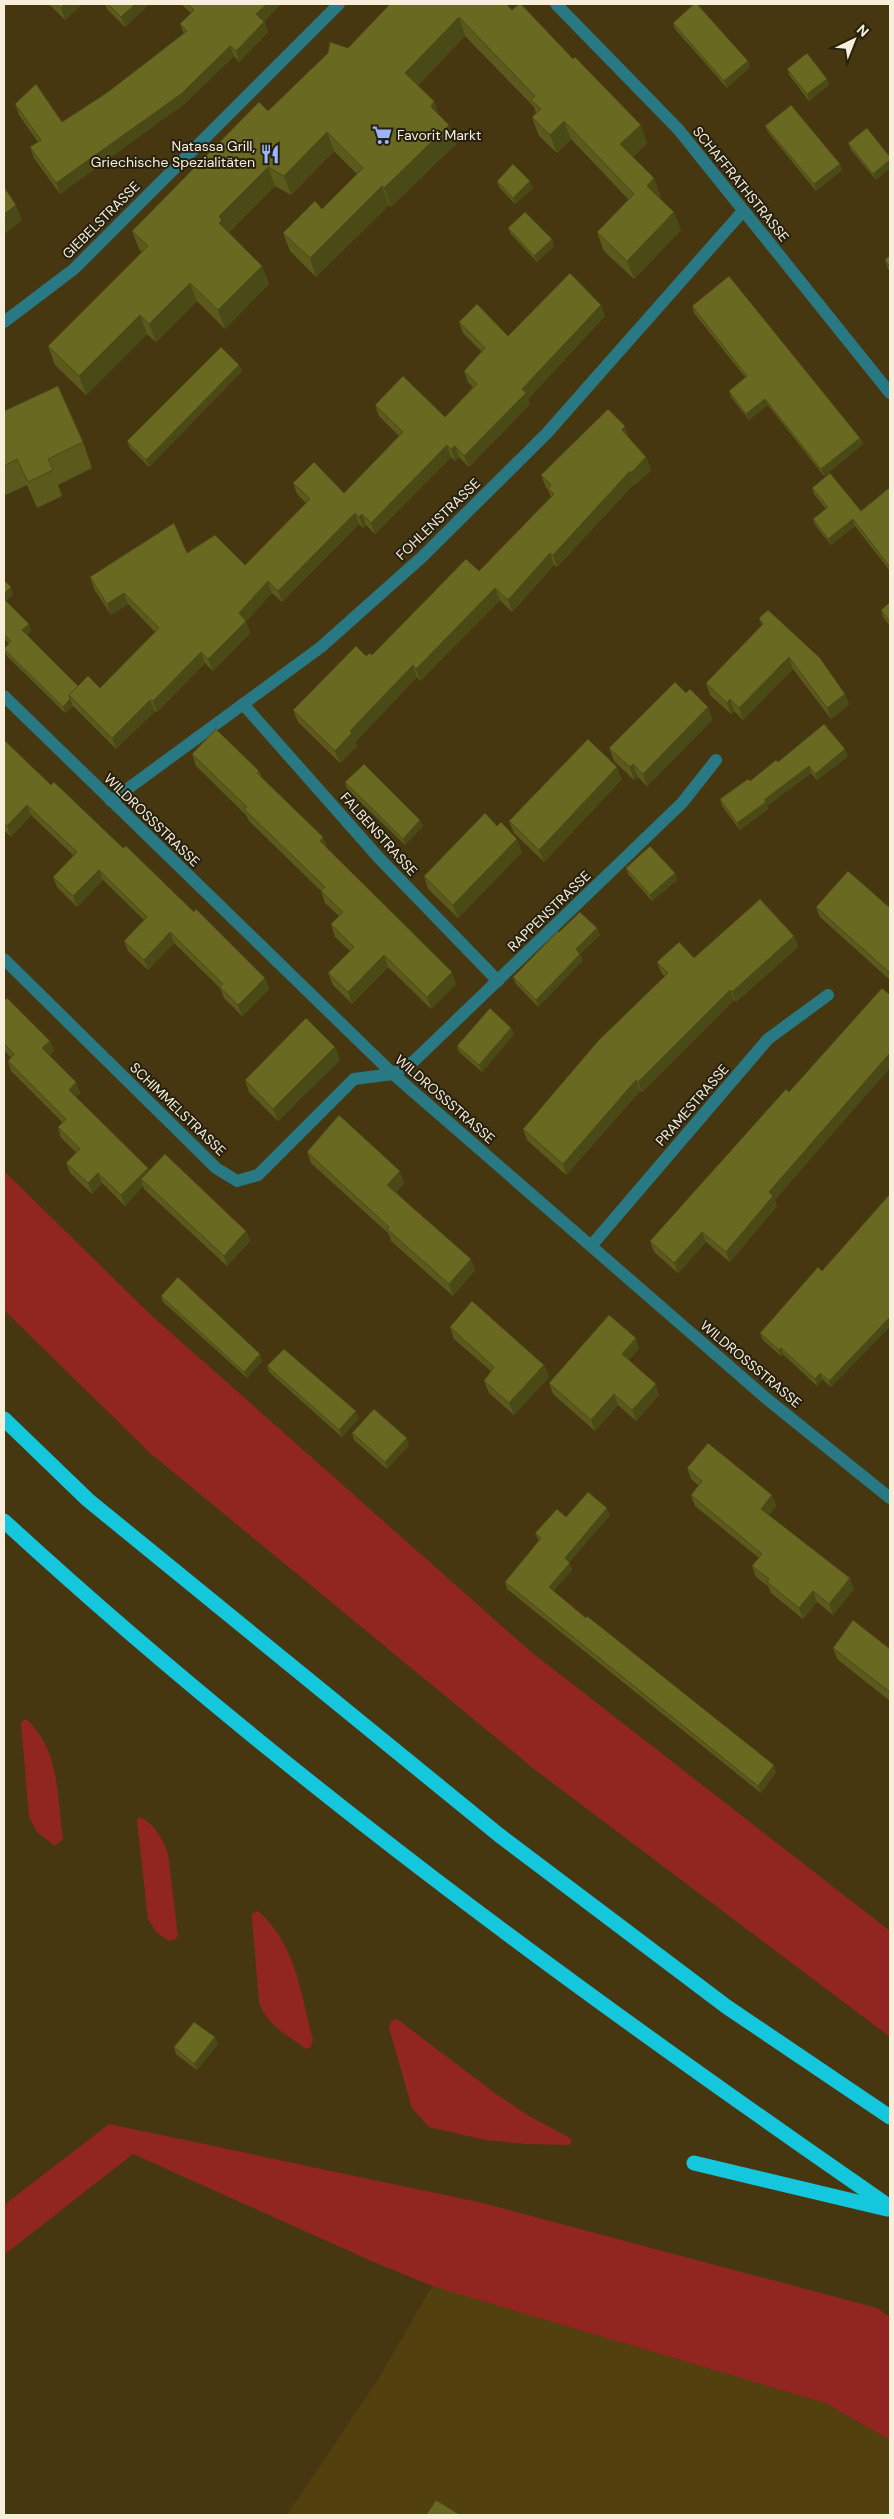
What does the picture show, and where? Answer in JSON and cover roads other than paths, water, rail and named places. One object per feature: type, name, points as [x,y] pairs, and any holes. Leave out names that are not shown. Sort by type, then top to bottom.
[{"type":"highway","points":[[4,1419],[88,1500],[499,1835],[727,2007],[890,2117]]},
{"type":"highway","points":[[4,1521],[64,1577],[255,1739],[449,1890],[720,2090],[890,2208]]},
{"type":"highway","points":[[694,2163],[890,2208]]},
{"type":"street","name":"GIEBELSTRASSE","points":[[4,322],[74,269],[339,4]]},
{"type":"street","name":"SCHAFFRATHSTRASSE","points":[[556,4],[678,129],[890,393]]},
{"type":"street","name":"FOHLENSTRASSE","points":[[111,801],[321,647],[422,557],[547,433],[743,211]]},
{"type":"street","name":"WILDROSSSTRASSE","points":[[4,696],[393,1074],[767,1399],[890,1498]]},
{"type":"street","name":"FALBENSTRASSE","points":[[243,704],[379,858],[498,981]]},
{"type":"street","name":"RAPPENSTRASSE","points":[[393,1074],[414,1061],[682,803],[716,760]]},
{"type":"street","name":"SCHIMMELSTRASSE","points":[[4,960],[216,1168],[237,1181],[258,1175],[354,1079],[393,1074]]},
{"type":"street","name":"PRAMESTRASSE","points":[[591,1246],[768,1039],[828,996]]},
{"type":"place","name":"Favorit Markt","points":[[382,135]]},
{"type":"place","name":"Natassa Grill, Griechische Spezialitäten","points":[[270,154]]}]
